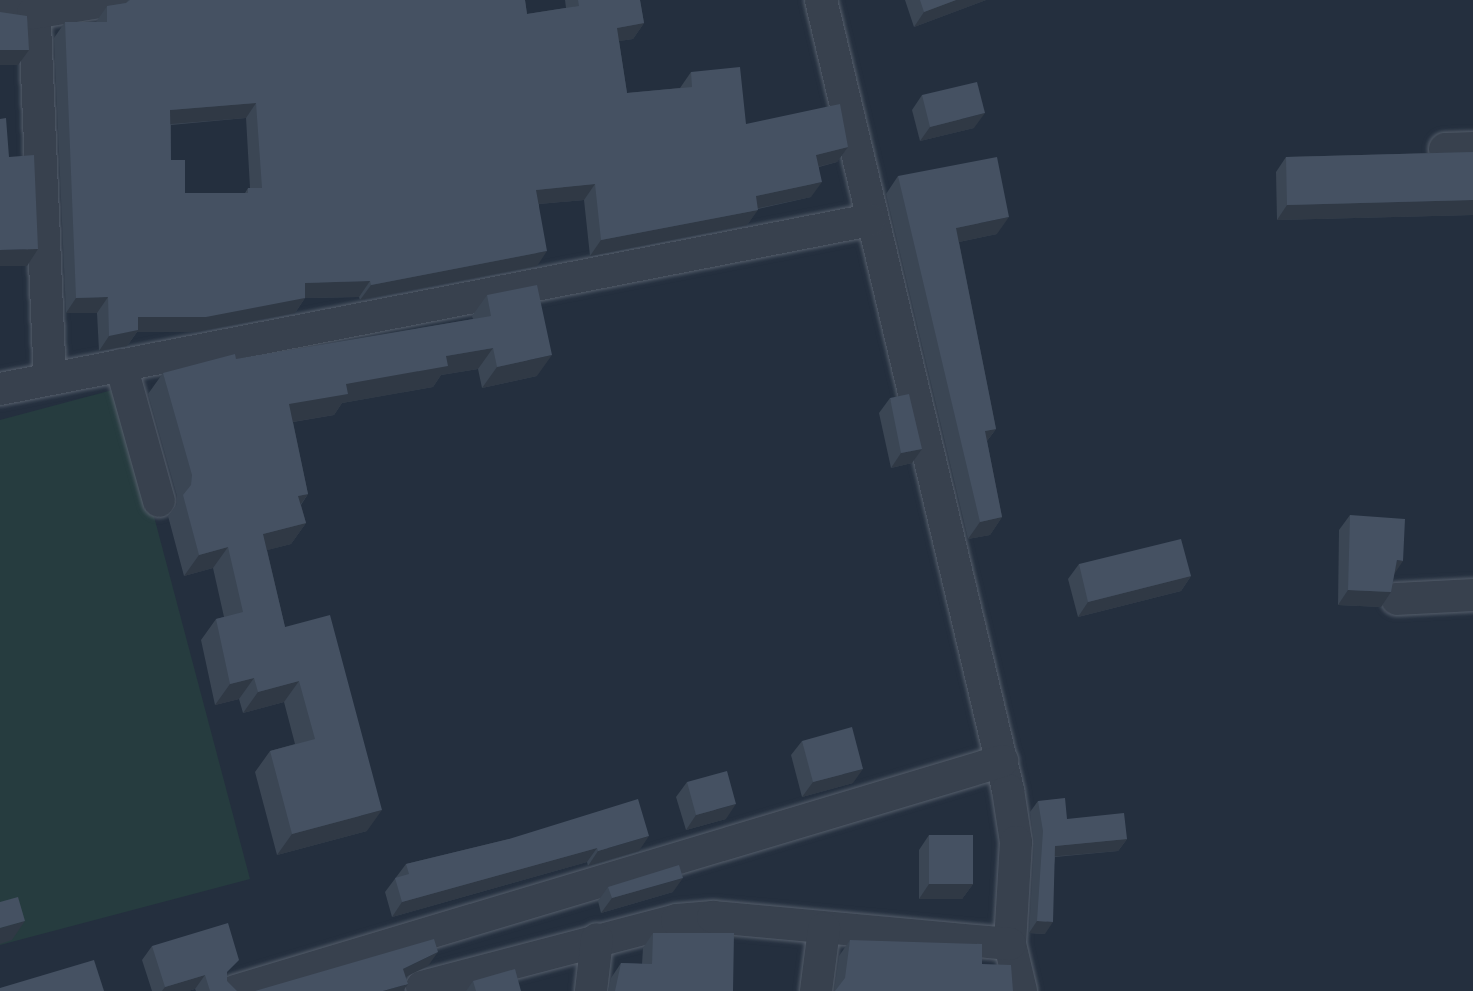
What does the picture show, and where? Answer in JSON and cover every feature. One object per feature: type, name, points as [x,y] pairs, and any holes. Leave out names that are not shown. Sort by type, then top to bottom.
[{"type":"street","points":[[0,12],[34,6],[112,0]]},
{"type":"street","points":[[821,0],[870,220],[1002,761],[1016,842],[1010,944],[1021,991]]},
{"type":"street","points":[[34,6],[50,379]]},
{"type":"street","points":[[0,389],[870,220]]},
{"type":"street","points":[[121,365],[159,502]]},
{"type":"street","points":[[1397,599],[1473,595]]},
{"type":"street","points":[[235,991],[1002,761]]},
{"type":"street","points":[[422,987],[597,939],[677,920],[713,917],[1010,944]]},
{"type":"street","points":[[816,991],[824,929]]},
{"type":"street","points":[[591,991],[597,939]]},
{"type":"green space","points":[[120,388],[250,879],[0,945],[0,420]]},
{"type":"building","points":[[130,0],[525,0],[527,14],[579,6],[578,0],[640,0],[644,23],[617,28],[627,93],[692,87],[691,72],[740,67],[746,124],[840,104],[848,147],[816,155],[822,182],[756,196],[758,210],[601,240],[595,184],[536,190],[547,251],[371,285],[370,281],[305,283],[305,298],[206,317],[138,317],[138,330],[109,336],[108,297],[76,298],[65,22],[107,22],[107,6]],"holes":[[[256,103],[262,188],[248,188],[248,193],[185,193],[185,160],[171,160],[170,110]]]},
{"type":"building","points":[[920,0],[956,0],[924,12]]},
{"type":"building","points":[[0,12],[27,16],[29,50],[0,50]]},
{"type":"building","points":[[977,82],[985,113],[930,127],[922,95]]},
{"type":"building","points":[[6,118],[9,157],[34,155],[38,249],[0,250],[0,119]]},
{"type":"building","points":[[1473,152],[1473,200],[1287,205],[1286,157]]},
{"type":"building","points":[[997,157],[1009,217],[956,228],[996,429],[985,431],[1002,517],[980,522],[898,176]]},
{"type":"building","points":[[537,285],[552,355],[497,367],[493,348],[446,356],[448,366],[346,384],[348,394],[289,404],[308,494],[298,496],[306,523],[263,534],[285,627],[330,615],[382,810],[292,834],[270,751],[315,739],[299,681],[258,692],[254,678],[230,684],[216,619],[243,612],[228,547],[199,555],[183,495],[191,485],[192,475],[163,373],[235,354],[236,359],[491,316],[487,295]]},
{"type":"building","points":[[909,394],[922,449],[901,453],[890,398]]},
{"type":"building","points":[[1350,515],[1405,519],[1403,561],[1397,560],[1391,592],[1348,590]]},
{"type":"building","points":[[1181,539],[1191,576],[1088,602],[1079,564]]},
{"type":"building","points":[[852,727],[863,769],[813,782],[802,741]]},
{"type":"building","points":[[727,771],[736,804],[696,815],[687,782]]},
{"type":"building","points":[[1065,798],[1067,819],[1124,813],[1127,839],[1055,846],[1053,922],[1037,921],[1043,831],[1038,801]]},
{"type":"building","points":[[638,799],[649,836],[402,902],[395,878],[409,874],[406,864],[509,839]]},
{"type":"building","points":[[929,835],[973,835],[973,884],[929,884]]},
{"type":"building","points":[[679,865],[683,878],[612,898],[608,887]]},
{"type":"building","points":[[18,897],[25,921],[0,928],[0,902]]},
{"type":"building","points":[[228,923],[239,960],[227,972],[227,981],[237,991],[210,991],[205,975],[165,987],[152,946]]},
{"type":"building","points":[[653,933],[734,933],[733,991],[615,991],[621,963],[652,964]]},
{"type":"building","points":[[434,939],[438,952],[403,969],[408,984],[383,991],[255,991]]},
{"type":"building","points":[[850,940],[982,944],[982,964],[1011,965],[1013,991],[835,991],[845,978]]},
{"type":"building","points":[[94,960],[104,991],[0,991],[0,988]]},
{"type":"building","points":[[515,969],[521,991],[476,991],[473,981]]}]
